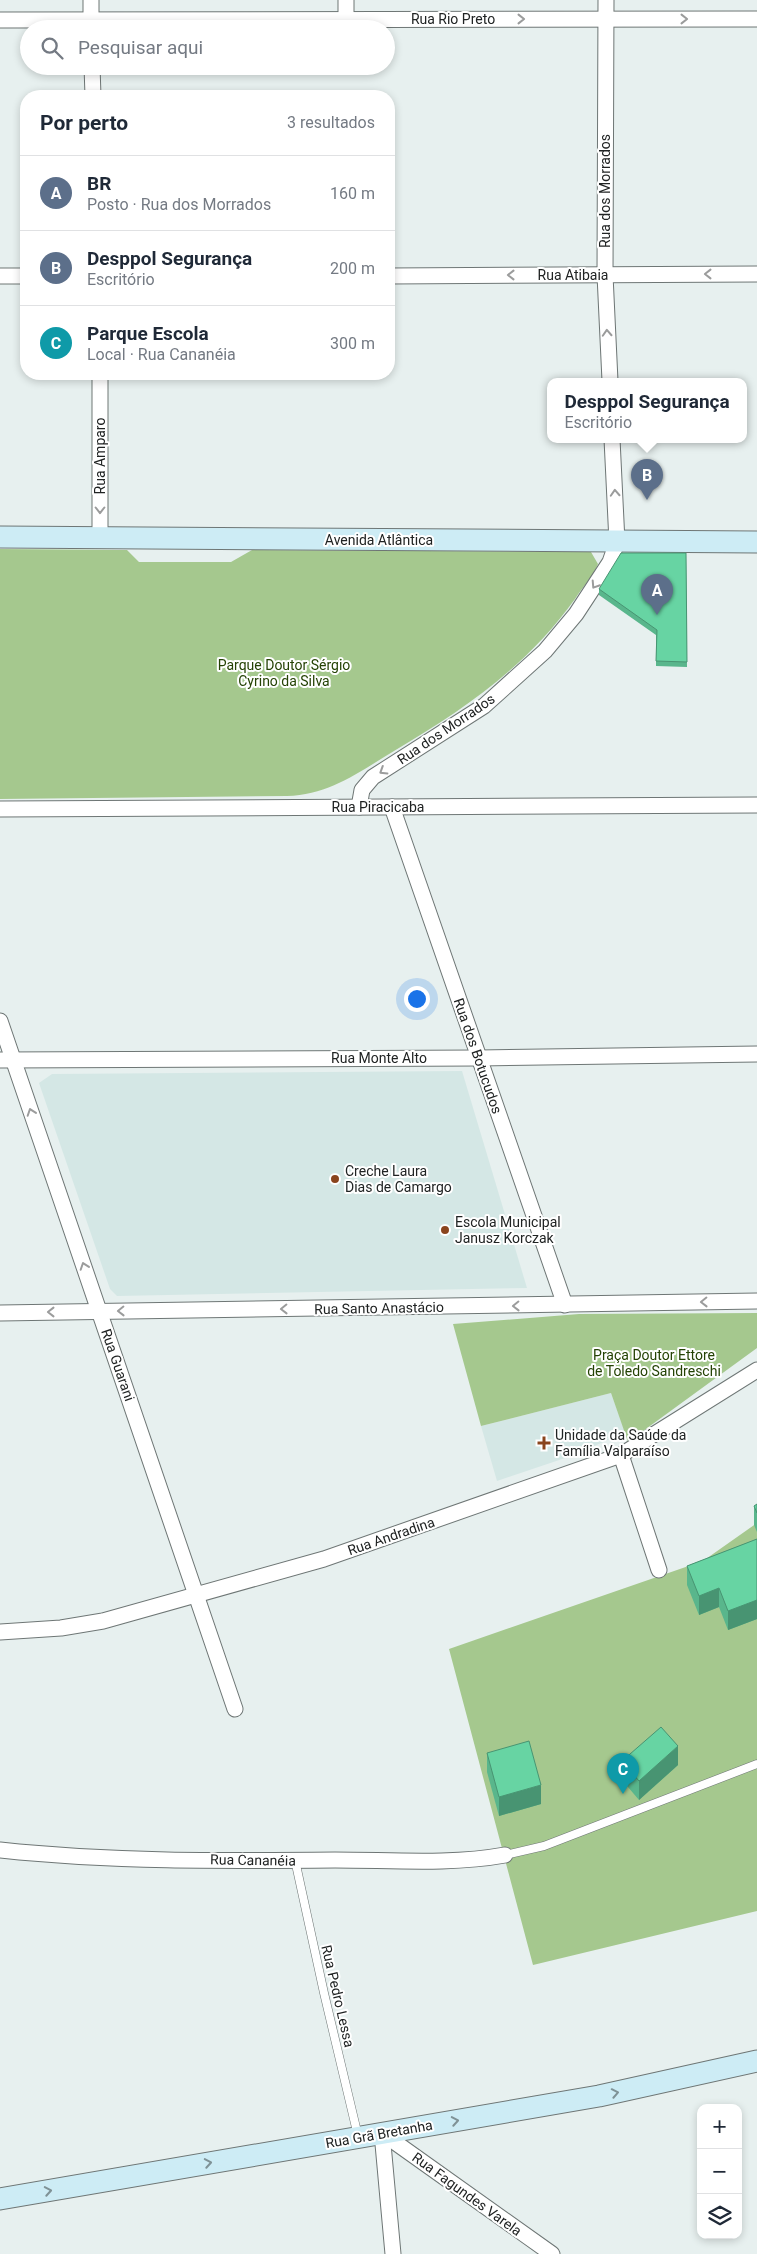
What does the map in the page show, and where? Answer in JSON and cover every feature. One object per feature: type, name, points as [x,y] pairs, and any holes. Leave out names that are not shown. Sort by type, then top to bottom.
[{"type":"street","points":[[90,20],[91,0]]},
{"type":"street","points":[[346,0],[346,18]]},
{"type":"street","name":"Rua dos Morrados","points":[[606,0],[605,275],[610,378]]},
{"type":"street","name":"Rua Rio Preto","points":[[261,20],[346,18],[757,19]]},
{"type":"street","name":"Rua Rio Preto","points":[[0,20],[20,21]]},
{"type":"street","points":[[92,75],[93,90]]},
{"type":"street","name":"Rua Atibaia","points":[[395,276],[757,274]]},
{"type":"street","points":[[0,276],[20,276]]},
{"type":"street","name":"Rua Amparo","points":[[100,380],[100,537]]},
{"type":"street","name":"Rua dos Morrados","points":[[359,807],[362,790],[373,777],[484,706],[555,641],[576,614],[610,562],[617,542],[612,443]]},
{"type":"street","name":"Avenida Atlântica","points":[[0,537],[757,542]]},
{"type":"street","name":"Rua Piracicaba","points":[[0,809],[757,805]]},
{"type":"street","name":"Rua dos Botucudos","points":[[392,807],[565,1305]]},
{"type":"street","name":"Rua Guarani","points":[[0,1022],[7,1060],[99,1312],[198,1596],[235,1709]]},
{"type":"street","name":"Rua Monte Alto","points":[[7,1060],[479,1058],[757,1054]]},
{"type":"street","name":"Rua Santo Anastácio","points":[[0,1313],[755,1302]]},
{"type":"street","name":"Rua Andradina","points":[[0,1632],[83,1625],[198,1596],[324,1559],[621,1455],[757,1370]]},
{"type":"street","points":[[621,1455],[659,1570]]},
{"type":"street","name":"Rua Cananéia","points":[[0,1850],[89,1858],[469,1859],[506,1855]]},
{"type":"street","name":"Rua Grã Bretanha","points":[[0,2199],[599,2096],[757,2061]]},
{"type":"street","points":[[382,2133],[393,2254]]},
{"type":"street","name":"Rua Fagundes Varela","points":[[382,2133],[552,2254]]},
{"type":"lane","points":[[506,1855],[544,1846],[757,1764]]},
{"type":"lane","name":"Rua Pedro Lessa","points":[[295,1860],[358,2137]]},
{"type":"shaded area","points":[[462,1071],[527,1288],[117,1296],[110,1289],[39,1083],[52,1074]]},
{"type":"shaded area","name":"Unidade da Saúde da Família Valparaíso","points":[[611,1393],[625,1432],[577,1454],[497,1481],[481,1426]]},
{"type":"green space","name":"Parque Doutor Sérgio Cyrino da Silva","points":[[0,549],[127,550],[139,562],[231,562],[252,550],[591,552],[598,564],[575,599],[556,623],[536,646],[493,685],[420,735],[356,774],[330,787],[317,792],[287,796],[0,799]]},
{"type":"green space","name":"Praça Doutor Ettore de Toledo Sandreschi","points":[[757,1313],[757,1348],[628,1442],[611,1393],[481,1426],[453,1324],[579,1314]]},
{"type":"green space","points":[[757,1523],[757,1911],[533,1965],[449,1649],[703,1561]]},
{"type":"building","points":[[621,553],[686,553],[687,662],[656,661],[657,630],[599,589]]},
{"type":"building","points":[[757,1539],[757,1600],[728,1611],[719,1588],[699,1596],[687,1566]]},
{"type":"building","points":[[661,1727],[678,1746],[639,1781],[622,1761]]},
{"type":"building","points":[[529,1741],[541,1785],[499,1797],[487,1753]]},
{"type":"place","name":"Desppol Segurança","points":[[647,500]]},
{"type":"place","name":"BR","points":[[657,615]]},
{"type":"place","name":"Creche Laura Dias de Camargo","points":[[335,1179]]},
{"type":"place","name":"Escola Municipal Janusz Korczak","points":[[445,1230]]},
{"type":"place","name":"Unidade da Saúde da Família Valparaíso","points":[[544,1443]]},
{"type":"place","name":"Parque Escola","points":[[623,1794]]}]
